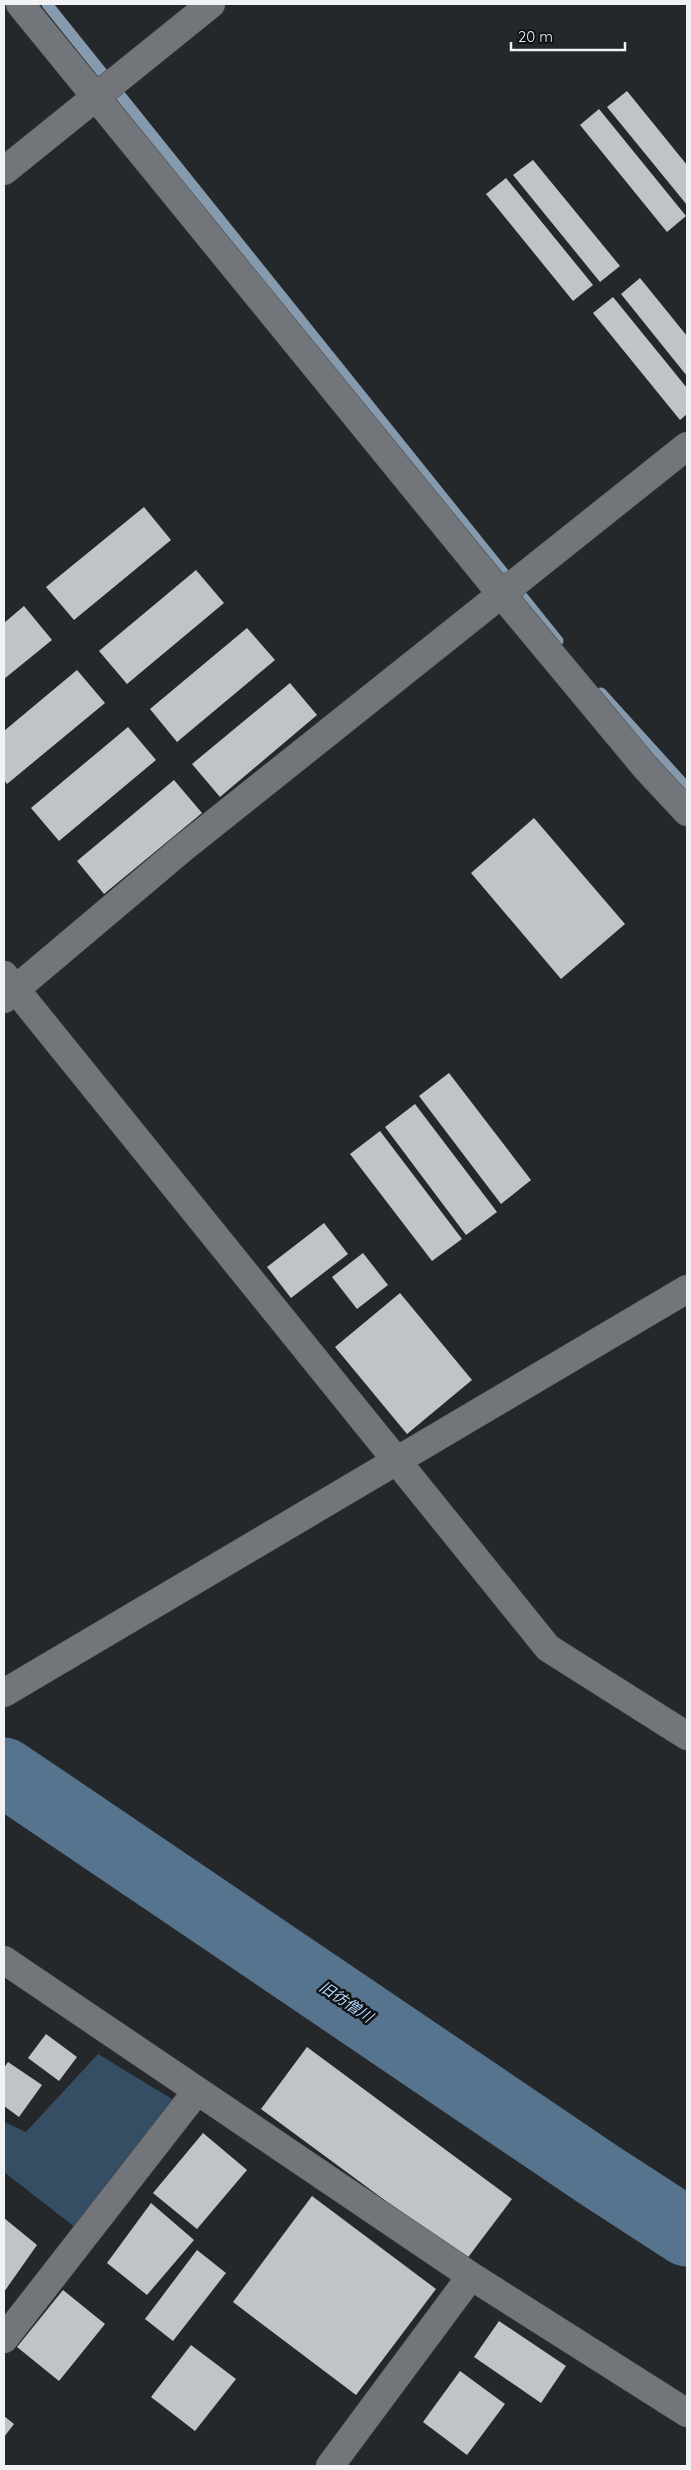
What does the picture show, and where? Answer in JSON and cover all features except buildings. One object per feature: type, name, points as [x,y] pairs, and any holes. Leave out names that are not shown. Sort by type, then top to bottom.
[{"type":"street","points":[[20,4],[502,595],[646,768],[687,812]]},
{"type":"street","points":[[4,171],[211,4]]},
{"type":"street","points":[[683,1727],[548,1648],[8,988],[687,446]]},
{"type":"street","points":[[4,1693],[687,1289]]},
{"type":"street","points":[[4,1960],[471,2276],[687,2414]]},
{"type":"street","points":[[4,2339],[197,2091]]},
{"type":"street","points":[[330,2466],[471,2276]]},
{"type":"shaded area","points":[[98,2054],[185,2107],[76,2228],[4,2172],[4,2122],[26,2132]]},
{"type":"waterway","points":[[47,4],[558,641]]},
{"type":"waterway","points":[[601,693],[687,788]]},
{"type":"waterway","name":"旧彷僧川","points":[[4,1772],[599,2175],[687,2232]]}]
